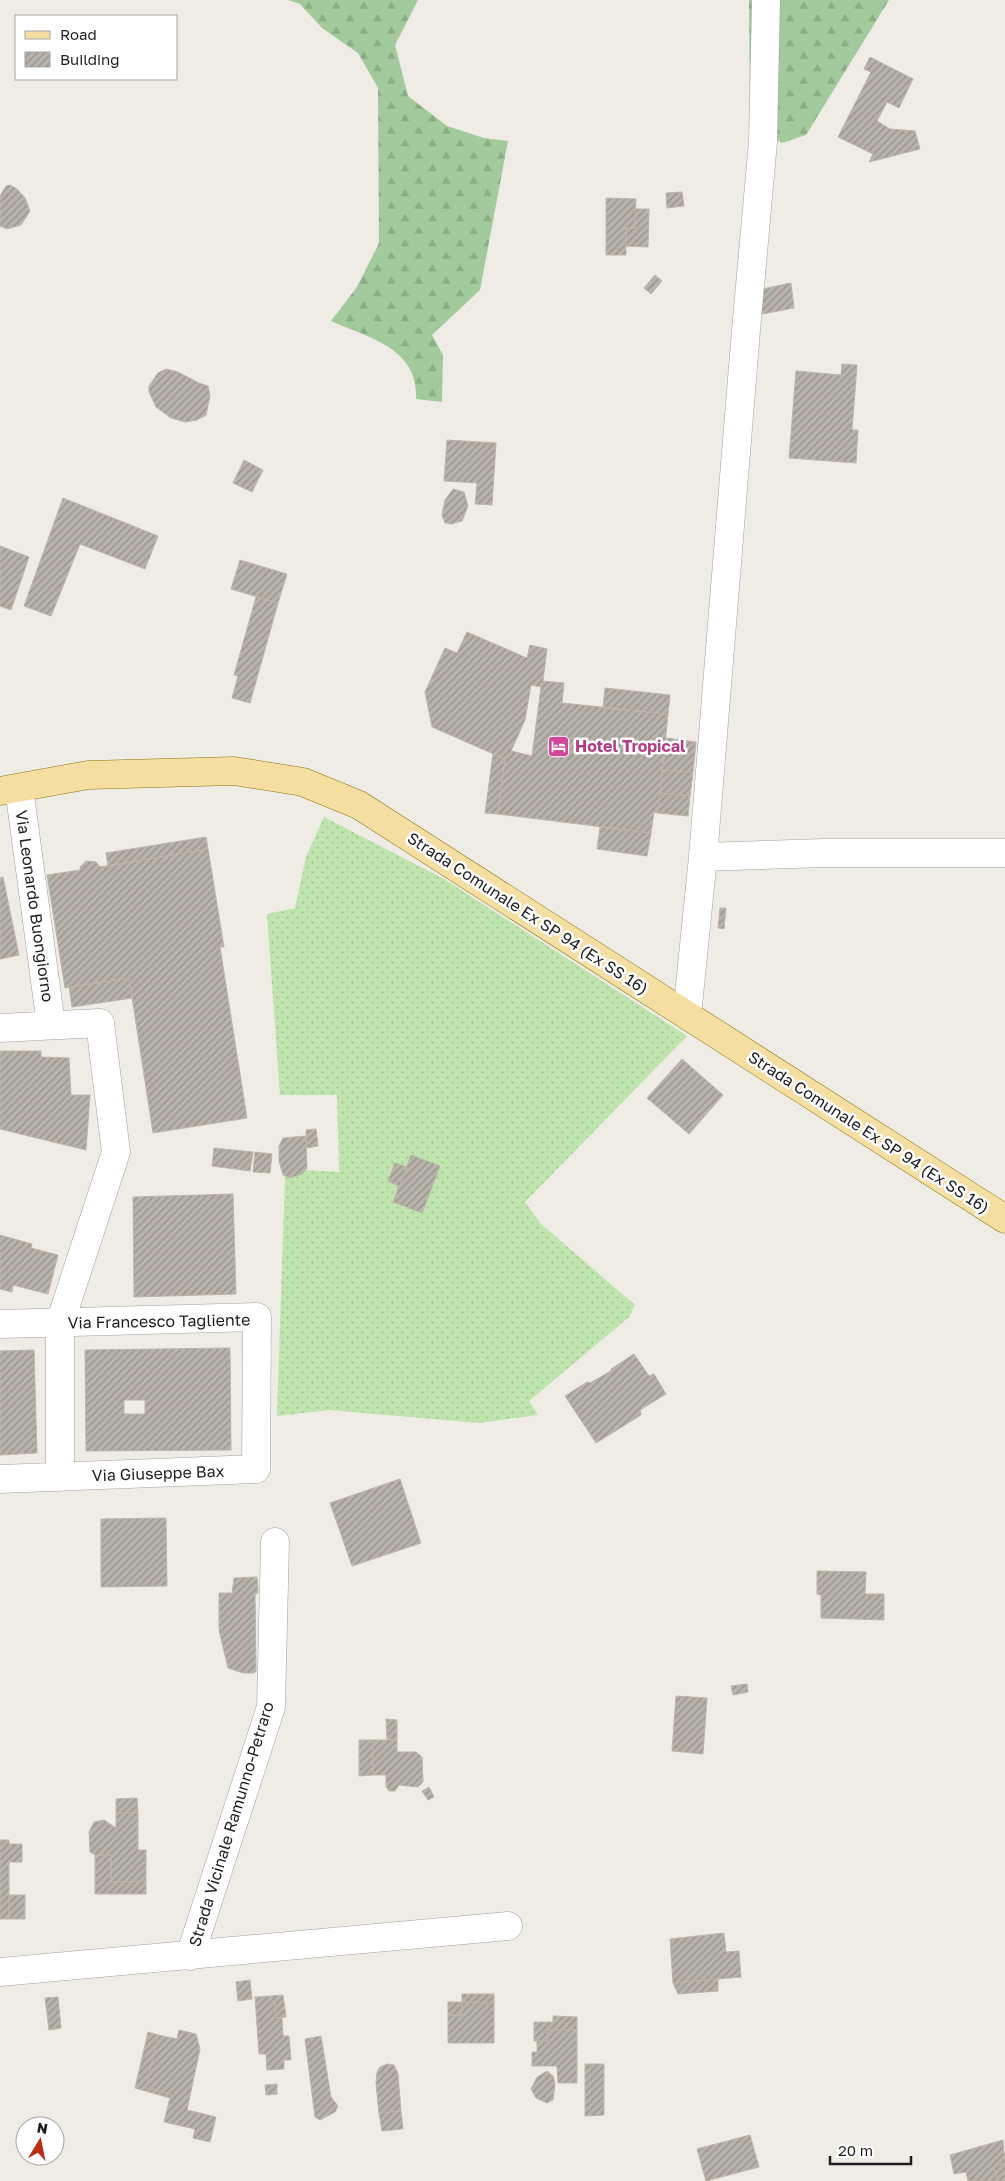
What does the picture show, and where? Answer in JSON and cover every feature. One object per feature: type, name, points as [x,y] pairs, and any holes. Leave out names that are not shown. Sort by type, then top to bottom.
[{"type":"main road","name":"Strada Comunale Ex SP 94 (Ex SS 16)","points":[[10,790],[88,774],[234,771],[303,782],[360,804],[1005,1219]]},
{"type":"street","points":[[687,1015],[703,857],[763,142],[766,0]]},
{"type":"street","name":"Via Leonardo Buongiorno","points":[[10,790],[51,1025]]},
{"type":"street","points":[[703,857],[824,853],[1005,853]]},
{"type":"street","points":[[0,1028],[100,1023],[116,1152],[60,1323],[60,1477]]},
{"type":"street","name":"Via Francesco Tagliente","points":[[0,1324],[257,1318],[256,1469]]},
{"type":"street","name":"Via Giuseppe Bax","points":[[0,1479],[256,1469]]},
{"type":"street","name":"Strada Vicinale Ramunno-Petraro","points":[[190,1956],[271,1707],[275,1542]]},
{"type":"street","name":"Strada Vicinale Ramunno-Petraro","points":[[0,1972],[508,1926]]},
{"type":"green space","points":[[288,0],[418,0],[395,45],[408,96],[447,126],[484,138],[508,141],[480,290],[432,335],[443,355],[442,402],[416,399],[415,382],[409,368],[400,356],[389,347],[331,321],[357,287],[379,243],[378,88],[358,53],[322,28],[300,4]]},
{"type":"green space","points":[[749,0],[889,0],[806,135],[782,143],[750,123]]},
{"type":"green space","points":[[324,817],[444,879],[687,1036],[525,1202],[541,1224],[635,1305],[629,1317],[529,1401],[538,1415],[479,1423],[329,1410],[277,1416],[285,1176],[296,1176],[305,1170],[339,1172],[337,1095],[280,1095],[267,914],[295,908],[306,857]]},
{"type":"building","points":[[870,57],[913,79],[899,108],[887,102],[877,121],[890,129],[915,131],[920,149],[869,162],[873,154],[838,137],[871,72],[864,69]]},
{"type":"building","points":[[10,185],[17,189],[25,198],[30,211],[21,225],[7,229],[0,226],[0,196],[6,186]]},
{"type":"building","points":[[682,192],[684,206],[667,208],[666,193]]},
{"type":"building","points":[[606,198],[636,199],[635,228],[626,228],[626,255],[606,255]]},
{"type":"building","points":[[636,209],[649,209],[648,247],[626,246],[626,228],[635,228]]},
{"type":"building","points":[[655,275],[662,281],[651,294],[644,288]]},
{"type":"building","points":[[791,283],[794,308],[752,316],[753,291]]},
{"type":"building","points":[[842,364],[857,365],[852,430],[858,430],[856,463],[789,458],[796,371],[841,375]]},
{"type":"building","points":[[166,369],[178,372],[208,386],[210,396],[206,415],[197,420],[185,422],[171,418],[156,407],[149,392],[149,386],[158,373]]},
{"type":"building","points":[[447,440],[496,443],[492,505],[475,504],[477,483],[444,481]]},
{"type":"building","points":[[244,460],[263,470],[252,492],[233,483]]},
{"type":"building","points":[[453,489],[464,492],[468,506],[462,521],[451,524],[445,523],[442,515],[445,500]]},
{"type":"building","points":[[63,498],[158,536],[145,569],[80,544],[51,616],[24,606]]},
{"type":"building","points":[[0,546],[29,557],[11,610],[0,606]]},
{"type":"building","points":[[240,560],[287,574],[278,603],[231,589]]},
{"type":"building","points":[[256,597],[278,603],[250,703],[232,698],[238,676],[234,675]]},
{"type":"building","points":[[467,632],[527,658],[530,645],[547,649],[543,681],[564,683],[562,703],[668,714],[658,813],[654,812],[651,833],[498,814],[505,759],[432,727],[425,692],[445,648],[457,653]],"holes":[[[531,685],[541,687],[532,756],[511,751],[525,720]]]},
{"type":"building","points":[[605,688],[670,695],[668,714],[603,708]]},
{"type":"building","points":[[666,738],[696,742],[693,772],[662,770]]},
{"type":"building","points":[[493,754],[505,759],[498,814],[485,813]]},
{"type":"building","points":[[662,770],[693,772],[690,796],[660,793]]},
{"type":"building","points":[[660,793],[690,796],[688,816],[658,813]]},
{"type":"building","points":[[600,827],[651,833],[647,856],[597,849]]},
{"type":"building","points":[[206,837],[208,849],[108,866],[106,853]]},
{"type":"building","points":[[208,849],[224,947],[220,947],[247,1118],[153,1133],[129,978],[65,988],[47,875],[80,870],[80,867],[86,861],[96,862],[100,867]]},
{"type":"building","points":[[3,877],[19,955],[0,959],[0,878]]},
{"type":"building","points":[[720,908],[726,908],[724,929],[718,928]]},
{"type":"building","points":[[129,978],[132,998],[72,1007],[69,987]]},
{"type":"building","points":[[0,1051],[41,1051],[41,1057],[69,1058],[71,1095],[90,1095],[86,1150],[0,1129]]},
{"type":"building","points":[[682,1059],[723,1095],[689,1134],[647,1098]]},
{"type":"building","points":[[316,1129],[318,1146],[307,1148],[306,1130]]},
{"type":"building","points":[[306,1136],[307,1168],[302,1174],[290,1178],[283,1175],[279,1161],[279,1146],[283,1138]]},
{"type":"building","points":[[214,1148],[253,1152],[250,1171],[212,1166]]},
{"type":"building","points":[[255,1152],[272,1154],[270,1173],[253,1172]]},
{"type":"building","points":[[411,1155],[440,1166],[422,1213],[393,1202]]},
{"type":"building","points":[[395,1163],[407,1167],[399,1186],[388,1181]]},
{"type":"building","points":[[233,1194],[236,1294],[134,1297],[133,1197]]},
{"type":"building","points":[[0,1235],[32,1244],[31,1248],[58,1255],[48,1294],[13,1285],[12,1292],[0,1289]]},
{"type":"building","points":[[230,1348],[231,1450],[86,1451],[85,1350]],"holes":[[[124,1400],[145,1400],[145,1414],[124,1414]]]},
{"type":"building","points":[[34,1350],[37,1453],[0,1455],[0,1351]]},
{"type":"building","points":[[634,1354],[649,1376],[654,1374],[666,1394],[640,1410],[641,1415],[596,1443],[565,1396],[587,1382],[590,1383],[611,1371],[611,1369]]},
{"type":"building","points":[[400,1479],[421,1543],[352,1566],[330,1503]]},
{"type":"building","points":[[166,1518],[167,1586],[101,1587],[101,1519]]},
{"type":"building","points":[[817,1571],[866,1572],[865,1594],[884,1594],[884,1620],[821,1618],[821,1595],[817,1594]]},
{"type":"building","points":[[257,1577],[258,1593],[255,1594],[256,1671],[254,1673],[243,1673],[228,1668],[219,1630],[219,1593],[232,1593],[234,1578]]},
{"type":"building","points":[[747,1684],[748,1692],[733,1695],[731,1686]]},
{"type":"building","points":[[676,1696],[707,1698],[703,1754],[672,1751]]},
{"type":"building","points":[[386,1719],[397,1720],[397,1740],[387,1739]]},
{"type":"building","points":[[359,1740],[373,1740],[373,1775],[359,1776]]},
{"type":"building","points":[[373,1740],[397,1740],[397,1752],[416,1752],[422,1757],[423,1782],[418,1787],[399,1785],[395,1791],[389,1791],[386,1786],[386,1775],[373,1775]]},
{"type":"building","points":[[429,1787],[434,1797],[428,1800],[422,1791]]},
{"type":"building","points":[[137,1798],[138,1813],[116,1813],[116,1799]]},
{"type":"building","points":[[116,1813],[138,1813],[138,1850],[146,1850],[146,1881],[111,1882],[111,1855],[95,1855],[90,1852],[89,1832],[94,1822],[104,1820],[116,1828]]},
{"type":"building","points":[[0,1840],[9,1840],[9,1844],[22,1844],[22,1862],[9,1862],[9,1919],[0,1919]]},
{"type":"building","points":[[95,1855],[111,1855],[111,1882],[146,1881],[146,1894],[95,1894]]},
{"type":"building","points":[[9,1895],[25,1895],[25,1919],[9,1919]]},
{"type":"building","points":[[724,1933],[726,1952],[739,1951],[741,1977],[673,1983],[670,1939]]},
{"type":"building","points":[[718,1979],[718,1991],[678,1994],[673,1983]]},
{"type":"building","points":[[250,1980],[252,1999],[238,2001],[236,1982]]},
{"type":"building","points":[[462,1994],[494,1994],[494,2003],[462,2002]]},
{"type":"building","points":[[283,1995],[286,2017],[276,2018],[275,2001],[272,2001],[271,1996]]},
{"type":"building","points":[[271,1996],[272,2001],[275,2001],[276,2018],[282,2017],[283,2036],[289,2036],[291,2060],[284,2060],[284,2069],[267,2070],[266,2054],[259,2054],[255,1997]]},
{"type":"building","points":[[58,1997],[61,2028],[49,2030],[45,1998]]},
{"type":"building","points":[[448,2002],[462,2002],[462,2015],[448,2015]]},
{"type":"building","points":[[462,2002],[494,2003],[494,2043],[448,2043],[448,2015],[462,2015]]},
{"type":"building","points":[[553,2016],[577,2017],[577,2030],[547,2030],[548,2041],[534,2041],[534,2022],[553,2022]]},
{"type":"building","points":[[179,2030],[196,2034],[200,2049],[187,2110],[216,2117],[210,2142],[193,2138],[195,2129],[164,2122],[171,2094],[146,2088],[158,2035],[177,2039]]},
{"type":"building","points":[[547,2030],[577,2030],[577,2083],[558,2083],[557,2066],[532,2066],[532,2052],[537,2052],[537,2041],[548,2041]]},
{"type":"building","points":[[148,2032],[158,2035],[146,2088],[171,2094],[170,2098],[135,2088]]},
{"type":"building","points":[[321,2036],[331,2097],[338,2106],[335,2112],[320,2120],[315,2117],[305,2039]]},
{"type":"building","points":[[387,2064],[394,2065],[398,2074],[401,2111],[379,2113],[376,2083],[377,2072],[380,2067]]},
{"type":"building","points":[[585,2064],[604,2064],[604,2115],[585,2116]]},
{"type":"building","points":[[547,2071],[553,2076],[555,2084],[553,2100],[547,2103],[536,2098],[531,2089],[537,2077]]},
{"type":"building","points":[[277,2084],[277,2094],[266,2095],[265,2085]]},
{"type":"building","points":[[401,2111],[403,2129],[382,2131],[379,2113]]},
{"type":"building","points":[[750,2135],[759,2167],[706,2181],[697,2149]]},
{"type":"building","points":[[1003,2140],[1005,2163],[994,2166],[997,2181],[968,2181],[966,2172],[954,2174],[950,2155]]},
{"type":"building","points":[[1005,2163],[1005,2181],[997,2181],[994,2166]]},
{"type":"place","name":"Hotel Tropical","points":[[559,746]]}]
